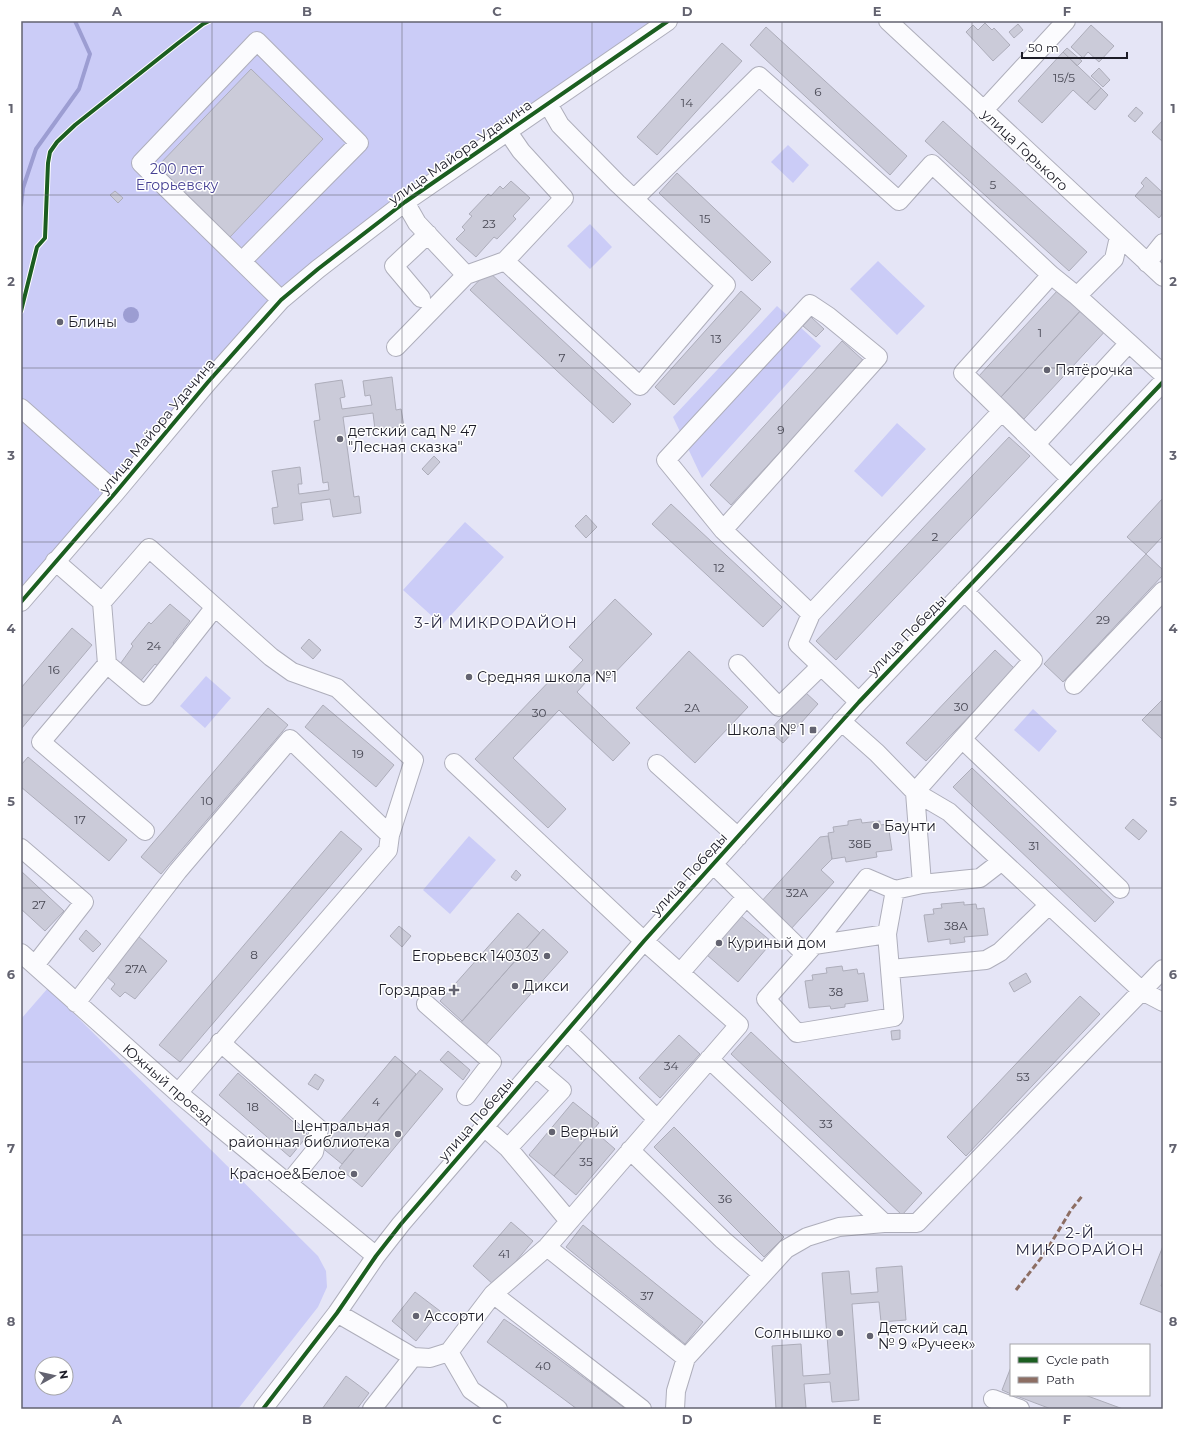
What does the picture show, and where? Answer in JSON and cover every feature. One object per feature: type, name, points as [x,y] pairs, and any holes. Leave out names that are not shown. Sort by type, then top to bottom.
[{"type":"street","name":"улица Майора Удачина","points":[[21,602],[208,382],[281,300],[405,202],[668,21]]},
{"type":"street","name":"улица Горького","points":[[888,21],[1163,277]]},
{"type":"street","points":[[983,111],[1066,21]]},
{"type":"street","points":[[242,261],[359,143],[257,41],[141,163],[281,300]]},
{"type":"street","points":[[634,199],[759,76],[899,201],[932,164],[1051,274],[1163,374]]},
{"type":"street","points":[[505,260],[640,386],[726,285],[634,199],[560,125],[548,104]]},
{"type":"street","points":[[396,347],[466,275],[505,260],[564,198],[521,151],[508,132]]},
{"type":"street","points":[[405,202],[417,223],[466,275]]},
{"type":"street","points":[[421,298],[394,266],[428,234]]},
{"type":"street","points":[[1077,296],[1114,259],[1119,237]]},
{"type":"street","points":[[1147,263],[1163,243]]},
{"type":"street","points":[[1051,274],[963,373],[1071,479]]},
{"type":"street","points":[[724,530],[878,357],[828,316],[810,304],[666,460],[724,530],[811,614]]},
{"type":"street","points":[[1036,444],[1129,343]]},
{"type":"street","name":"улица Победы","points":[[263,1409],[337,1313],[376,1256],[535,1067],[644,941],[841,721],[1163,382]]},
{"type":"street","points":[[21,408],[116,492]]},
{"type":"street","points":[[859,702],[798,644],[811,614],[1002,411]]},
{"type":"street","points":[[102,602],[149,548],[271,657],[292,672],[337,688],[414,760],[390,835],[388,850],[220,1042],[178,1093]]},
{"type":"street","points":[[55,561],[102,602],[107,664],[41,742],[146,831]]},
{"type":"street","points":[[922,884],[915,792],[1033,660],[964,591]]},
{"type":"street","points":[[1074,685],[1163,591]]},
{"type":"street","points":[[107,664],[145,696],[215,607]]},
{"type":"street","points":[[738,664],[779,707],[821,666]]},
{"type":"street","points":[[841,721],[877,753],[915,792],[949,812],[1142,991],[1163,1002]]},
{"type":"street","points":[[76,1003],[178,871],[290,739],[390,835]]},
{"type":"street","points":[[962,739],[1120,888]]},
{"type":"street","points":[[337,1313],[413,1357],[430,1358],[449,1352],[493,1294],[547,1247],[738,1025],[644,941],[454,763]]},
{"type":"street","points":[[657,764],[738,837]]},
{"type":"street","points":[[21,848],[84,902],[35,965]]},
{"type":"street","points":[[895,890],[887,934],[894,1017],[797,1033],[766,999],[809,950],[867,878],[895,890],[922,884],[980,878],[1002,861]]},
{"type":"street","points":[[713,864],[746,897],[809,950]]},
{"type":"street","points":[[680,972],[746,897]]},
{"type":"street","points":[[891,969],[986,960],[1000,952],[1049,905]]},
{"type":"street","points":[[809,950],[887,934]]},
{"type":"street","name":"Южный проезд","points":[[21,953],[178,1093],[376,1256]]},
{"type":"street","points":[[675,1409],[676,1391],[686,1358],[786,1249],[807,1238],[840,1227],[884,1223],[917,1223],[1163,969]]},
{"type":"street","points":[[426,1004],[492,1062],[466,1096]]},
{"type":"street","points":[[567,1031],[657,1119]]},
{"type":"street","points":[[220,1042],[319,1129],[314,1152],[288,1184]]},
{"type":"street","points":[[709,1059],[884,1223]]},
{"type":"street","points":[[508,1148],[562,1090],[535,1067]]},
{"type":"street","points":[[484,1127],[508,1148],[569,1221]]},
{"type":"street","points":[[630,1150],[723,1240],[762,1274]]},
{"type":"street","points":[[547,1247],[686,1358]]},
{"type":"street","points":[[493,1294],[642,1409]]},
{"type":"street","points":[[449,1352],[471,1390],[498,1409]]},
{"type":"street","points":[[372,1409],[413,1357]]},
{"type":"street","points":[[993,1399],[1020,1409]]},
{"type":"green space","name":"200 лет Егорьевску","points":[[21,21],[660,21],[305,269],[21,595]]},
{"type":"green space","points":[[788,145],[809,165],[793,183],[771,162]]},
{"type":"green space","points":[[590,224],[612,247],[590,269],[567,246]]},
{"type":"green space","points":[[878,261],[925,306],[897,335],[850,289]]},
{"type":"green space","points":[[777,306],[821,346],[702,478],[673,417]]},
{"type":"green space","points":[[897,423],[926,449],[882,497],[854,471]]},
{"type":"green space","points":[[465,522],[504,557],[442,625],[403,590]]},
{"type":"green space","points":[[206,676],[231,698],[205,728],[180,706]]},
{"type":"green space","points":[[1033,709],[1057,731],[1039,752],[1014,730]]},
{"type":"green space","points":[[469,836],[496,860],[450,914],[423,890]]},
{"type":"green space","points":[[48,988],[318,1256],[326,1271],[327,1287],[318,1307],[238,1409],[21,1409],[21,1019]]},
{"type":"shaded area","points":[[128,307],[134,307],[139,312],[137,321],[134,323],[128,323],[123,318],[123,312]]},
{"type":"building","points":[[985,23],[992,30],[994,28],[1010,45],[993,61],[966,32],[973,25],[978,30]]},
{"type":"building","points":[[1018,24],[1023,30],[1014,38],[1009,32]]},
{"type":"building","points":[[1091,25],[1114,46],[1099,62],[1088,52],[1083,58],[1071,47]]},
{"type":"building","points":[[766,27],[907,156],[890,175],[750,45]]},
{"type":"building","points":[[722,43],[742,61],[657,155],[637,137]]},
{"type":"building","points":[[1067,48],[1082,61],[1077,66],[1063,52]]},
{"type":"building","points":[[1063,52],[1101,88],[1087,103],[1073,90],[1042,123],[1018,101]]},
{"type":"building","points":[[1099,68],[1110,80],[1103,87],[1091,76]]},
{"type":"building","points":[[251,69],[323,139],[230,237],[157,167]]},
{"type":"building","points":[[1101,88],[1108,95],[1095,110],[1087,103]]},
{"type":"building","points":[[1136,107],[1143,113],[1135,122],[1128,116]]},
{"type":"building","points":[[1163,120],[1163,142],[1152,132]]},
{"type":"building","points":[[943,121],[1087,252],[1069,271],[925,141]]},
{"type":"building","points":[[677,173],[771,262],[752,281],[659,193]]},
{"type":"building","points":[[1146,177],[1163,193],[1163,213],[1159,218],[1135,196],[1144,186],[1141,183]]},
{"type":"building","points":[[511,181],[530,198],[513,216],[516,219],[497,239],[494,237],[476,257],[456,239],[465,230],[462,227],[472,216],[469,214],[488,194],[491,196],[500,186],[503,189]]},
{"type":"building","points":[[115,191],[123,198],[118,203],[110,195]]},
{"type":"building","points":[[488,271],[631,404],[613,423],[470,290]]},
{"type":"building","points":[[1058,290],[1080,311],[1001,397],[978,377]]},
{"type":"building","points":[[741,291],[761,309],[674,405],[655,387]]},
{"type":"building","name":"Пятёрочка","points":[[1086,305],[1109,327],[1024,419],[1001,397]]},
{"type":"building","points":[[811,317],[824,329],[816,337],[803,326]]},
{"type":"building","points":[[842,341],[864,361],[731,505],[710,485]]},
{"type":"building","points":[[392,377],[396,410],[401,409],[404,426],[375,430],[373,413],[343,417],[354,497],[359,496],[361,513],[333,517],[330,499],[301,503],[303,520],[274,524],[272,508],[278,507],[272,471],[300,467],[302,484],[298,484],[299,494],[329,490],[328,482],[323,483],[314,421],[320,420],[315,384],[342,380],[345,397],[340,398],[342,409],[372,405],[370,395],[365,396],[363,381]]},
{"type":"building","points":[[1009,437],[1030,456],[836,660],[816,641]]},
{"type":"building","points":[[434,456],[440,462],[428,475],[422,469]]},
{"type":"building","points":[[1163,498],[1163,536],[1146,554],[1127,537]]},
{"type":"building","points":[[671,504],[782,607],[763,627],[652,524]]},
{"type":"building","points":[[586,515],[597,527],[586,538],[575,526]]},
{"type":"building","points":[[1146,554],[1163,570],[1163,575],[1063,682],[1044,664]]},
{"type":"building","points":[[615,599],[652,634],[606,682],[595,672],[577,692],[630,743],[613,761],[559,710],[513,758],[566,809],[548,828],[475,759],[557,673],[564,680],[583,660],[569,647]]},
{"type":"building","points":[[170,604],[190,621],[173,643],[177,646],[159,667],[155,664],[138,684],[118,667],[133,646],[131,644],[149,622],[151,624]]},
{"type":"building","points":[[72,628],[92,645],[21,729],[21,688]]},
{"type":"building","points":[[309,639],[321,650],[313,659],[301,648]]},
{"type":"building","points":[[995,650],[1015,669],[926,761],[906,743]]},
{"type":"building","points":[[689,651],[748,707],[695,763],[636,708]]},
{"type":"building","points":[[805,692],[818,704],[783,743],[769,731]]},
{"type":"building","points":[[1163,699],[1163,738],[1162,739],[1142,720]]},
{"type":"building","points":[[323,705],[394,765],[376,787],[305,727]]},
{"type":"building","points":[[268,708],[288,725],[161,874],[141,857]]},
{"type":"building","points":[[28,757],[127,840],[109,861],[21,787],[21,765]]},
{"type":"building","points":[[972,768],[1114,902],[1095,922],[953,787]]},
{"type":"building","points":[[861,819],[862,823],[880,821],[880,825],[888,824],[892,850],[876,852],[877,857],[846,862],[845,857],[832,859],[828,833],[834,832],[833,827],[848,825],[848,821]]},
{"type":"building","points":[[1133,819],[1147,831],[1139,840],[1125,828]]},
{"type":"building","points":[[341,831],[362,849],[180,1062],[159,1045]]},
{"type":"building","points":[[828,836],[832,859],[821,870],[834,882],[790,930],[760,903],[820,837]]},
{"type":"building","points":[[516,870],[521,875],[516,881],[511,877]]},
{"type":"building","points":[[21,871],[64,911],[45,931],[21,909]]},
{"type":"building","points":[[964,902],[964,905],[976,904],[977,909],[984,908],[988,935],[964,937],[965,942],[950,944],[950,939],[928,942],[924,915],[934,914],[933,909],[942,908],[941,904]]},
{"type":"building","points":[[518,913],[540,933],[462,1021],[440,1001]]},
{"type":"building","points":[[741,916],[772,942],[738,982],[707,955]]},
{"type":"building","points":[[399,926],[411,936],[402,947],[390,936]]},
{"type":"building","name":"Дикси","points":[[543,929],[568,952],[483,1048],[458,1026]]},
{"type":"building","points":[[86,930],[101,944],[93,952],[79,939]]},
{"type":"building","points":[[138,936],[167,961],[135,999],[125,992],[120,997],[111,989],[115,984],[105,975]]},
{"type":"building","points":[[842,966],[843,971],[857,969],[858,974],[864,973],[868,1001],[845,1004],[845,1007],[831,1009],[830,1006],[809,1008],[805,981],[813,980],[812,975],[827,973],[826,968]]},
{"type":"building","points":[[1026,973],[1031,982],[1014,992],[1009,983]]},
{"type":"building","points":[[1080,996],[1100,1014],[966,1156],[947,1137]]},
{"type":"building","points":[[900,1030],[900,1039],[892,1040],[891,1031]]},
{"type":"building","points":[[751,1032],[922,1193],[902,1215],[731,1054]]},
{"type":"building","points":[[679,1035],[700,1054],[660,1098],[639,1078]]},
{"type":"building","points":[[448,1051],[470,1070],[463,1080],[440,1060]]},
{"type":"building","points":[[395,1056],[416,1074],[342,1164],[320,1146]]},
{"type":"building","points":[[420,1070],[443,1089],[362,1187],[339,1168]]},
{"type":"building","points":[[238,1073],[308,1135],[290,1157],[219,1095]]},
{"type":"building","points":[[315,1074],[324,1080],[318,1090],[308,1084]]},
{"type":"building","points":[[573,1102],[599,1123],[554,1176],[529,1155]]},
{"type":"building","points":[[674,1127],[784,1237],[764,1257],[654,1147]]},
{"type":"building","points":[[593,1130],[615,1149],[576,1195],[554,1176]]},
{"type":"building","points":[[511,1222],[533,1241],[495,1286],[473,1266]]},
{"type":"building","points":[[583,1225],[703,1322],[685,1344],[566,1247]]},
{"type":"building","points":[[1163,1246],[1163,1281],[1161,1286],[1163,1287],[1163,1313],[1140,1304]]},
{"type":"building","name":"Солнышко","points":[[902,1266],[906,1320],[881,1322],[879,1302],[852,1304],[859,1400],[832,1402],[830,1382],[804,1384],[806,1408],[776,1409],[772,1346],[801,1344],[803,1376],[830,1374],[822,1273],[849,1271],[851,1294],[878,1292],[876,1268]]},
{"type":"building","name":"Ассорти","points":[[415,1292],[440,1311],[416,1341],[392,1321]]},
{"type":"building","points":[[504,1319],[626,1409],[577,1409],[487,1342]]},
{"type":"building","points":[[1010,1370],[1010,1394],[1002,1390]]},
{"type":"building","points":[[346,1376],[369,1393],[357,1409],[322,1409]]},
{"type":"building","points":[[1017,1396],[1088,1396],[1123,1409],[1051,1409]]},
{"type":"waterway","points":[[21,205],[23,188],[36,149],[79,89],[90,54],[75,21]]},
{"type":"marked path","points":[[1016,1290],[1045,1253],[1071,1210],[1083,1195]]},
{"type":"cycle path","points":[[21,311],[37,247],[45,238],[48,163],[50,152],[57,142],[75,125],[177,44],[209,21]]},
{"type":"cycle path","points":[[21,602],[208,382],[281,300],[318,269],[405,202],[668,21]]},
{"type":"cycle path","points":[[263,1409],[337,1313],[376,1256],[401,1224],[644,941],[859,702],[1163,382]]},
{"type":"place","name":"Блины","points":[[60,322]]},
{"type":"place","name":"Пятёрочка","points":[[1047,370]]},
{"type":"place","name":"детский сад № 47 \"Лесная сказка\"","points":[[340,439]]},
{"type":"place","name":"Средняя школа №1","points":[[469,677]]},
{"type":"place","name":"Школа № 1","points":[[813,730]]},
{"type":"place","name":"Баунти","points":[[876,826]]},
{"type":"place","name":"Куриный дом","points":[[719,943]]},
{"type":"place","name":"Егорьевск 140303","points":[[547,956]]},
{"type":"place","name":"Дикси","points":[[515,986]]},
{"type":"place","name":"Горздрав","points":[[454,990]]},
{"type":"place","name":"Верный","points":[[552,1132]]},
{"type":"place","name":"Центральная районная библиотека","points":[[398,1134]]},
{"type":"place","name":"Красное&Белое","points":[[354,1174]]},
{"type":"place","name":"Ассорти","points":[[416,1316]]},
{"type":"place","name":"Солнышко","points":[[840,1333]]},
{"type":"place","name":"Детский сад № 9 «Ручеек»","points":[[870,1336]]},
{"type":"district","name":"3-Й МИКРОРАЙОН","points":[[496,622]]},
{"type":"district","name":"2-Й МИКРОРАЙОН","points":[[1080,1240]]}]
